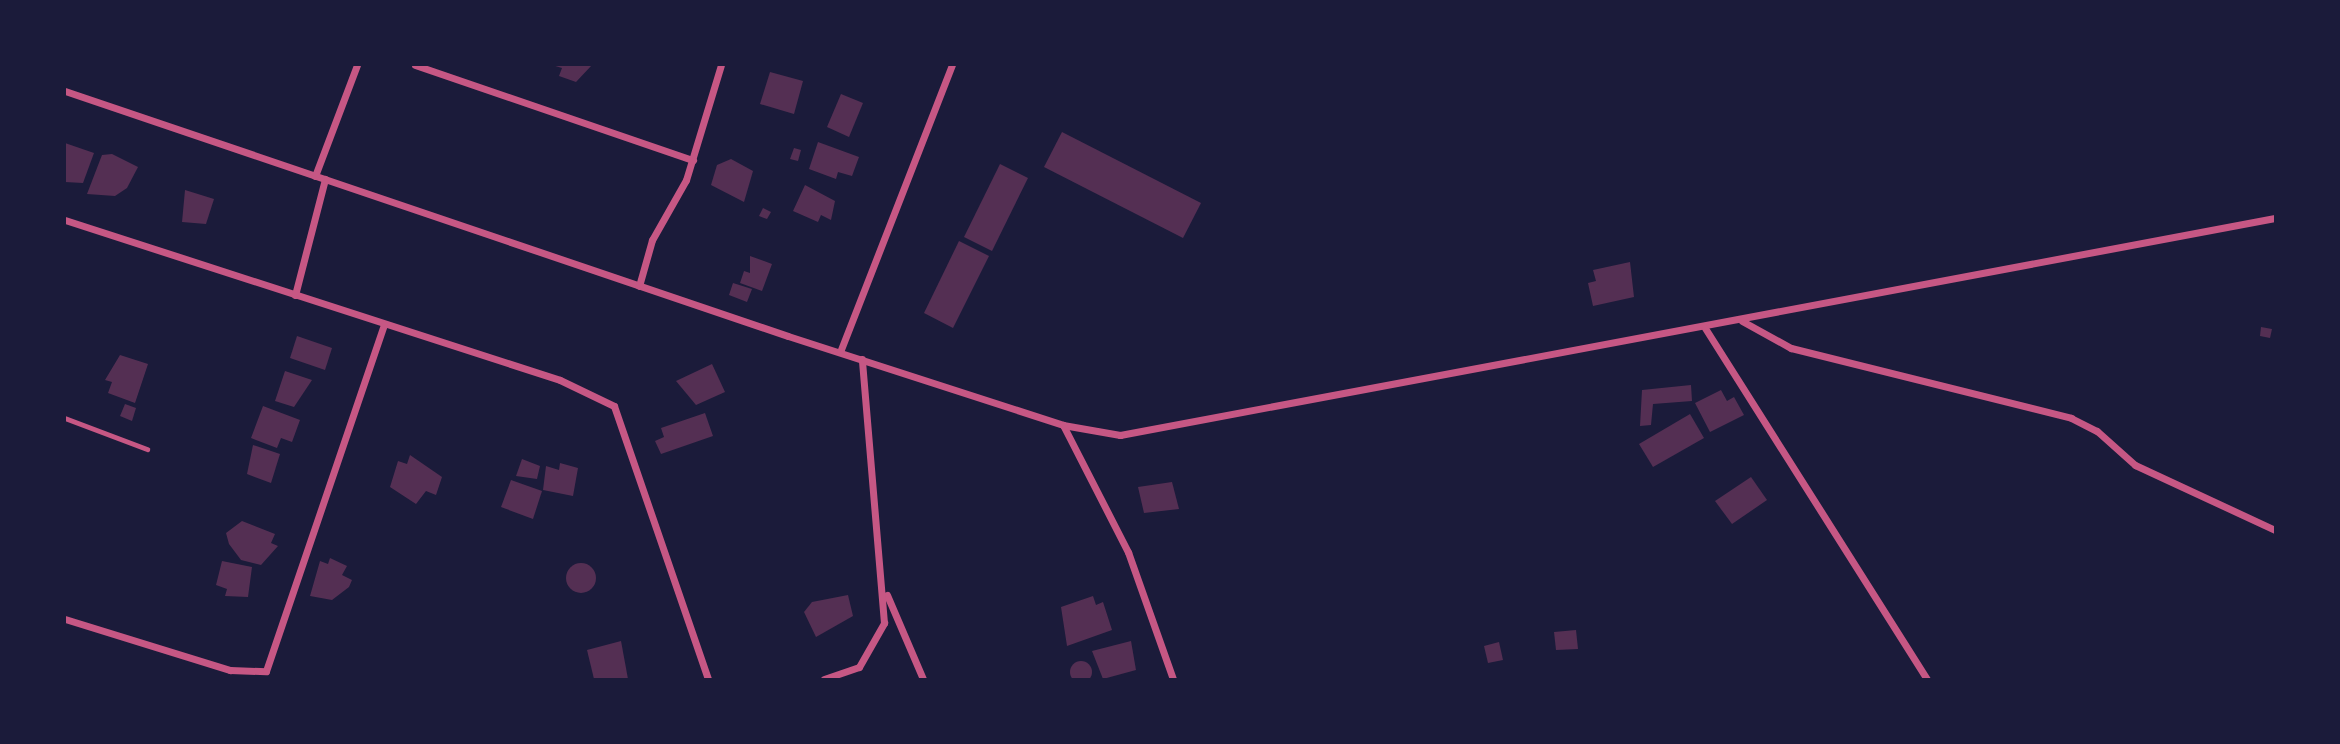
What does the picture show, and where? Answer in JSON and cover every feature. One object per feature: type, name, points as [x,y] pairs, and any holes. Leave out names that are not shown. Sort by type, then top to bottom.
[{"type":"street","points":[[315,176],[357,65]]},
{"type":"street","points":[[415,65],[693,160]]},
{"type":"street","points":[[639,286],[652,240],[693,160],[722,65]]},
{"type":"street","points":[[840,352],[952,65]]},
{"type":"street","points":[[65,91],[639,286],[1063,425],[1120,435],[1182,426],[1704,328],[2275,218]]},
{"type":"street","points":[[295,295],[325,179]]},
{"type":"street","points":[[65,220],[384,326],[560,380],[614,406],[708,679]]},
{"type":"street","points":[[1741,321],[1791,348],[2071,418],[2098,431],[2135,465],[2275,530]]},
{"type":"street","points":[[65,619],[251,677],[265,671],[275,657],[384,326]]},
{"type":"street","points":[[1704,328],[1927,679]]},
{"type":"street","points":[[862,359],[887,595],[923,679]]},
{"type":"street","points":[[1063,425],[1128,552],[1173,679]]},
{"type":"street","points":[[824,679],[859,667],[875,648],[887,595]]},
{"type":"lane","points":[[65,418],[147,449]]},
{"type":"building","points":[[552,65],[592,65],[576,82],[559,76],[562,68]]},
{"type":"building","points":[[770,72],[803,81],[794,114],[760,104]]},
{"type":"building","points":[[841,94],[863,103],[849,137],[827,127]]},
{"type":"building","points":[[1062,132],[1201,203],[1183,238],[1044,167]]},
{"type":"building","points":[[818,142],[859,157],[852,176],[838,172],[836,179],[809,169]]},
{"type":"building","points":[[65,143],[94,153],[83,183],[65,182]]},
{"type":"building","points":[[794,148],[801,150],[798,161],[790,159]]},
{"type":"building","points":[[112,154],[138,167],[127,188],[115,196],[87,194],[102,155]]},
{"type":"building","points":[[731,159],[753,171],[744,202],[711,185],[717,165]]},
{"type":"building","points":[[1000,164],[1028,178],[992,251],[964,237]]},
{"type":"building","points":[[805,185],[835,201],[831,220],[821,215],[818,222],[793,211]]},
{"type":"building","points":[[185,190],[214,199],[206,224],[182,222]]},
{"type":"building","points":[[763,208],[771,212],[767,219],[759,216]]},
{"type":"building","points":[[959,241],[989,256],[953,328],[924,313]]},
{"type":"building","points":[[750,256],[772,264],[762,291],[740,283],[744,271],[750,273]]},
{"type":"building","points":[[1630,262],[1634,297],[1593,306],[1588,283],[1596,281],[1593,270]]},
{"type":"building","points":[[733,283],[752,289],[747,302],[729,295]]},
{"type":"building","points":[[2261,327],[2272,329],[2270,338],[2260,336]]},
{"type":"building","points":[[297,336],[332,348],[325,370],[290,358]]},
{"type":"building","points":[[120,355],[148,364],[135,403],[108,393],[112,382],[105,380]]},
{"type":"building","points":[[712,364],[725,392],[696,405],[676,381]]},
{"type":"building","points":[[285,371],[312,380],[294,407],[275,401]]},
{"type":"building","points":[[1691,385],[1692,401],[1653,404],[1651,425],[1640,426],[1642,390]]},
{"type":"building","points":[[1721,390],[1727,401],[1734,397],[1744,415],[1710,432],[1695,403]]},
{"type":"building","points":[[125,404],[136,408],[132,421],[120,416]]},
{"type":"building","points":[[263,406],[300,420],[292,442],[281,438],[277,448],[251,438]]},
{"type":"building","points":[[705,413],[713,436],[661,454],[655,441],[664,437],[661,428]]},
{"type":"building","points":[[1690,414],[1704,438],[1653,467],[1639,444]]},
{"type":"building","points":[[253,445],[280,454],[271,483],[247,474]]},
{"type":"building","points":[[410,455],[442,477],[436,495],[426,491],[416,504],[390,487],[398,461],[407,464]]},
{"type":"building","points":[[522,459],[540,466],[537,479],[516,476]]},
{"type":"building","points":[[560,463],[578,468],[573,496],[543,490],[546,466],[559,470]]},
{"type":"building","points":[[1751,477],[1767,500],[1732,524],[1715,501]]},
{"type":"building","points":[[511,480],[542,491],[533,519],[501,507]]},
{"type":"building","points":[[1172,482],[1179,509],[1144,513],[1138,487]]},
{"type":"building","points":[[242,521],[275,534],[271,543],[278,546],[261,565],[241,560],[229,544],[226,533]]},
{"type":"building","points":[[330,558],[347,566],[342,575],[352,580],[349,587],[332,600],[310,596],[320,561],[328,564]]},
{"type":"building","points":[[222,561],[252,567],[248,597],[225,596],[227,589],[216,585]]},
{"type":"building","points":[[581,563],[592,567],[596,578],[592,589],[581,593],[570,589],[566,578],[570,567]]},
{"type":"building","points":[[848,595],[853,616],[816,637],[804,612],[812,602]]},
{"type":"building","points":[[1093,596],[1096,605],[1103,602],[1112,630],[1067,646],[1061,607]]},
{"type":"building","points":[[1576,630],[1578,649],[1556,650],[1554,632]]},
{"type":"building","points":[[621,641],[628,679],[594,679],[587,650]]},
{"type":"building","points":[[1131,641],[1136,670],[1103,679],[1092,651]]},
{"type":"building","points":[[1499,642],[1503,660],[1488,663],[1484,646]]},
{"type":"building","points":[[1081,661],[1089,664],[1092,672],[1089,680],[1081,683],[1073,680],[1070,672],[1073,664]]}]
